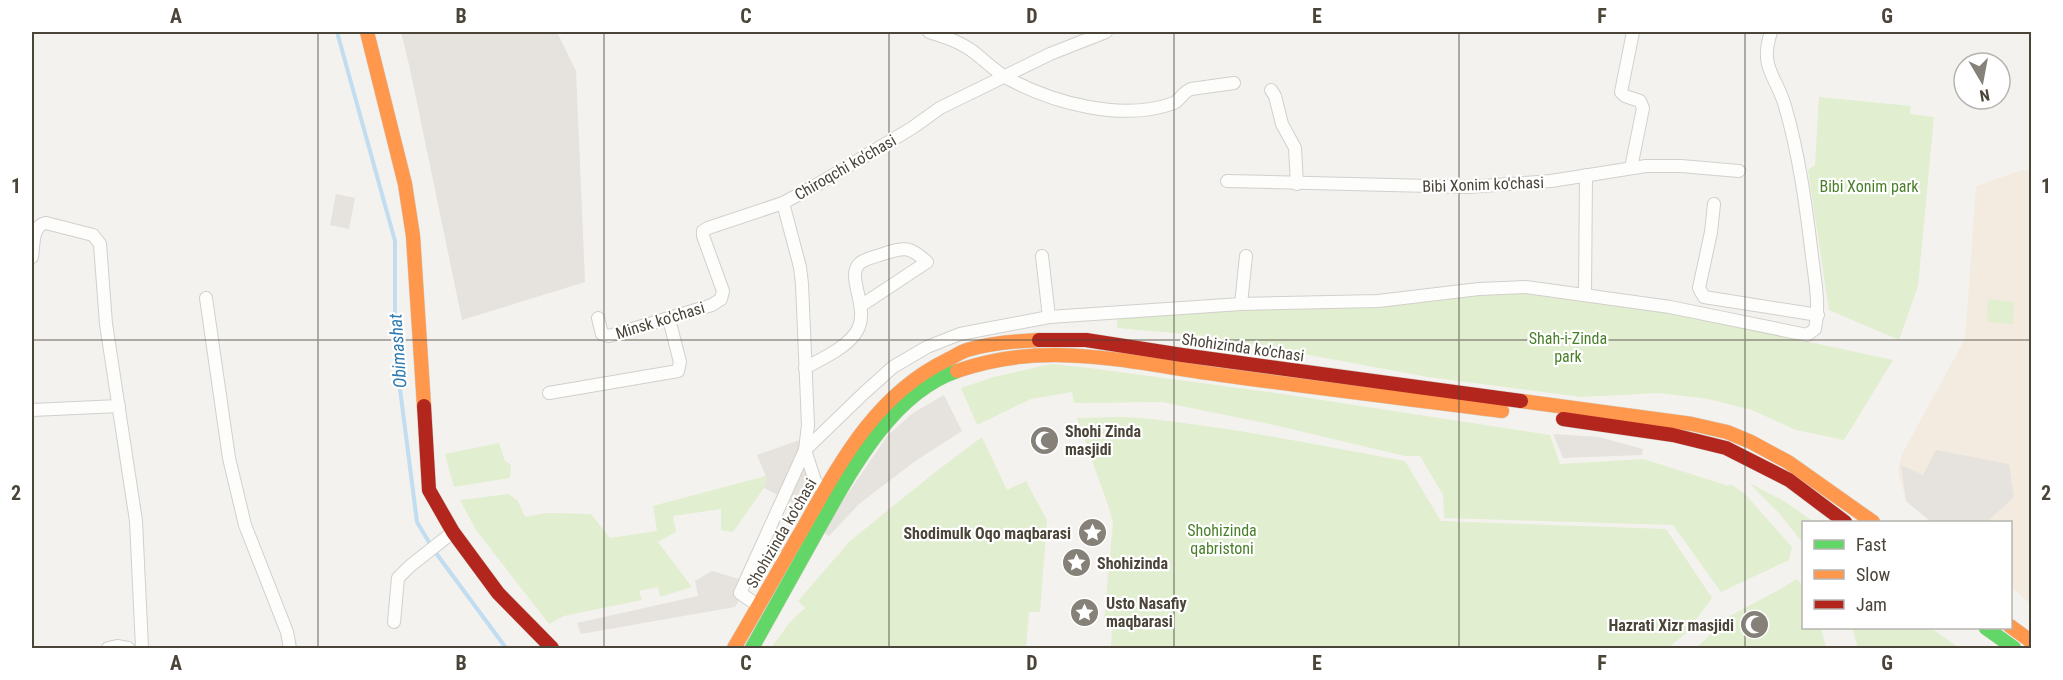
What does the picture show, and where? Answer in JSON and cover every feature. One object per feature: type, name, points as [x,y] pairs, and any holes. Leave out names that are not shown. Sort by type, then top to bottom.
[{"type":"main road","points":[[367,32],[405,184],[413,236],[429,490],[453,532],[498,593],[552,648]]},
{"type":"main road","name":"Shohizinda ko'chasi","points":[[734,648],[824,491],[871,419],[891,398],[932,367],[967,350],[1008,342],[1047,339],[1097,342],[1192,357],[1692,424],[1730,434],[1772,453],[1804,472],[1872,521]]},
{"type":"main road","name":"Shohizinda ko'chasi","points":[[752,648],[853,469],[894,415],[920,392],[950,373],[981,362],[1033,354],[1083,355],[1219,375],[1530,414],[1691,439],[1726,448],[1778,473],[1844,521]]},
{"type":"main road","points":[[2012,628],[2031,642]]},
{"type":"main road","points":[[1989,629],[2014,648]]},
{"type":"street","points":[[929,32],[959,37],[1005,77],[1051,99],[1108,111],[1150,109],[1177,102],[1184,92],[1191,89],[1234,83]]},
{"type":"street","name":"Chiroqchi ko'chasi","points":[[824,491],[815,481],[805,450],[808,425],[802,284],[800,267],[783,203],[912,128],[940,108],[1050,54],[1106,32]]},
{"type":"street","points":[[1631,168],[1643,108],[1640,101],[1625,96],[1621,92],[1633,32]]},
{"type":"street","points":[[757,605],[740,593],[805,450],[894,367],[927,347],[960,334],[1049,316],[1241,304],[1378,301],[1479,289],[1526,287],[1670,307],[1807,335],[1815,329],[1818,315],[1808,219],[1785,104],[1769,71],[1766,55],[1771,32]]},
{"type":"street","points":[[1271,90],[1275,96],[1282,124],[1295,148],[1297,184]]},
{"type":"street","name":"Bibi Xonim ko'chasi","points":[[1227,181],[1470,187],[1541,182],[1631,168],[1681,166],[1739,171]]},
{"type":"street","points":[[1585,294],[1586,175]]},
{"type":"street","name":"Minsk ko'chasi","points":[[598,318],[602,334],[605,336],[712,305],[721,299],[723,291],[703,231],[783,203]]},
{"type":"street","points":[[1714,204],[1700,293],[1704,297],[1818,315]]},
{"type":"street","points":[[32,256],[36,228],[46,223],[93,235],[100,244],[106,324],[136,521],[142,648]]},
{"type":"street","points":[[805,368],[855,335],[862,321],[862,305],[856,289],[854,271],[864,261],[902,248],[914,250],[927,262],[862,305]]},
{"type":"street","points":[[1042,256],[1049,316]]},
{"type":"street","points":[[1241,304],[1246,256]]},
{"type":"street","points":[[206,298],[229,458],[245,525],[287,632],[290,648]]},
{"type":"street","points":[[549,393],[678,371],[680,362],[669,319]]},
{"type":"street","points":[[32,410],[118,406]]},
{"type":"street","points":[[394,622],[398,578],[453,532]]},
{"type":"street","points":[[761,548],[784,559]]},
{"type":"street","points":[[108,648],[117,646],[128,648]]},
{"type":"shaded area","points":[[401,32],[557,32],[576,71],[585,282],[462,320]]},
{"type":"shaded area","points":[[2023,170],[2031,170],[2031,604],[2012,588],[2012,521],[1931,521],[1906,501],[1898,470],[1902,454],[1965,339],[1976,186]]},
{"type":"shaded area","points":[[336,194],[355,198],[349,229],[330,225]]},
{"type":"shaded area","points":[[944,395],[962,431],[914,462],[859,504],[829,536],[822,531],[888,435],[913,413]]},
{"type":"shaded area","points":[[1553,434],[1599,437],[1643,449],[1642,455],[1563,458]]},
{"type":"shaded area","points":[[802,439],[814,482],[798,506],[764,488],[767,479],[757,455]]},
{"type":"shaded area","points":[[1936,450],[2009,464],[2014,497],[1988,521],[1930,521],[1906,501],[1901,465],[1923,475]]},
{"type":"shaded area","points":[[712,571],[749,582],[735,607],[581,634],[577,623],[698,596],[695,581]]},
{"type":"green space","name":"Bibi Xonim park","points":[[1819,97],[1911,106],[1910,114],[1934,117],[1918,286],[1899,340],[1829,310],[1808,170],[1815,165]]},
{"type":"green space","name":"Shah-i-Zinda park","points":[[1516,293],[1660,310],[1893,360],[1844,440],[1796,430],[1752,410],[1708,399],[1659,393],[1581,397],[1428,377],[1206,336],[1117,328],[1118,313]]},
{"type":"green space","points":[[1988,299],[2014,302],[2013,324],[1987,322]]},
{"type":"green space","points":[[1051,364],[1276,393],[1550,435],[1560,464],[1643,459],[1729,486],[1730,484],[1744,493],[1792,547],[1789,560],[1721,592],[1673,525],[1444,518],[1443,495],[1420,456],[1405,456],[1274,425],[1162,402],[1074,403],[1072,392],[1031,399],[977,425],[961,388],[994,377]]},
{"type":"green space","name":"Shohizinda qabristoni","points":[[1134,417],[1208,426],[1405,461],[1441,521],[1666,529],[1712,598],[1685,634],[1668,648],[1111,648],[1112,628],[1104,620],[1113,523],[1077,418]]},
{"type":"green space","points":[[982,437],[1007,490],[1026,481],[1047,520],[1040,612],[1029,612],[1026,647],[771,648],[790,622],[805,608],[798,601],[850,541]]},
{"type":"green space","points":[[499,443],[505,461],[511,465],[510,478],[454,487],[445,454]]},
{"type":"green space","points":[[766,476],[764,488],[733,532],[721,530],[721,509],[673,516],[676,532],[658,542],[692,587],[660,597],[658,587],[639,591],[642,600],[564,616],[549,624],[476,530],[460,500],[509,494],[518,501],[525,517],[547,513],[591,514],[610,538],[657,531],[653,506]]},
{"type":"green space","points":[[1749,483],[1784,501],[1813,521],[1802,521],[1802,542],[1778,512]]},
{"type":"green space","points":[[1796,579],[1802,584],[1802,629],[1821,629],[1826,648],[1697,648],[1726,618]]},
{"type":"green space","points":[[1852,629],[1932,629],[1959,648],[1858,648]]},
{"type":"waterway","name":"Obimashat","points":[[337,32],[395,241],[395,350],[417,522],[433,549],[506,648]]},
{"type":"traffic: fast","points":[[752,648],[842,488],[873,440],[911,398],[933,382],[957,371]]},
{"type":"traffic: fast","points":[[1987,629],[2014,648]]},
{"type":"traffic: slow","points":[[367,32],[405,184],[413,236],[424,406]]},
{"type":"traffic: slow","points":[[734,648],[846,456],[862,433],[899,392],[922,375],[962,352],[994,344],[1039,340]]},
{"type":"traffic: slow","points":[[957,371],[990,361],[1023,356],[1089,356],[1502,411]]},
{"type":"traffic: slow","points":[[1521,401],[1692,424],[1727,432],[1788,462],[1872,521]]},
{"type":"traffic: slow","points":[[2012,627],[2032,642]]},
{"type":"traffic: jam","points":[[1039,340],[1086,340],[1521,401]]},
{"type":"traffic: jam","points":[[424,406],[429,490],[453,532],[498,593],[552,648]]},
{"type":"traffic: jam","points":[[1563,419],[1673,435],[1726,448],[1789,480],[1844,521]]},
{"type":"place","name":"Shohi Zinda masjidi","points":[[1044,440]]},
{"type":"place","name":"Shodimulk Oqo maqbarasi","points":[[1092,533]]},
{"type":"place","name":"Shohizinda","points":[[1076,563]]},
{"type":"place","name":"Usto Nasafiy maqbarasi","points":[[1085,612]]},
{"type":"place","name":"Hazrati Xizr masjidi","points":[[1755,625]]}]
